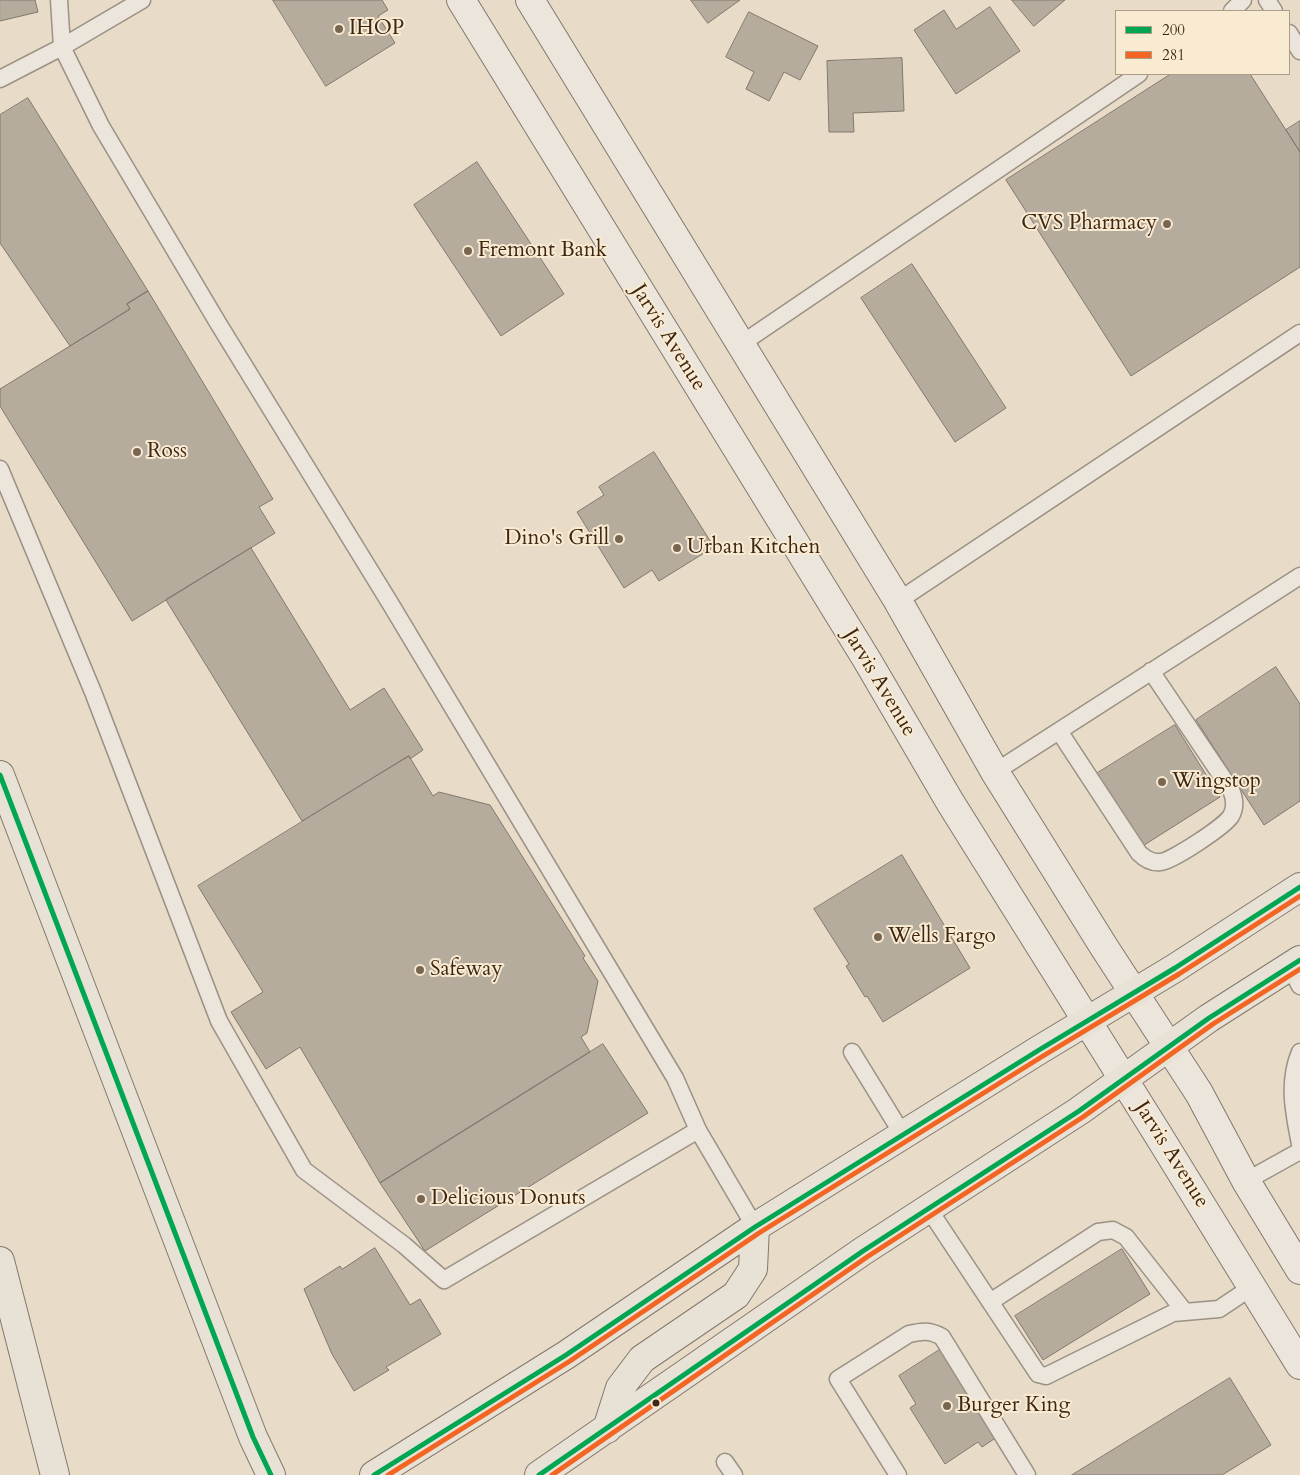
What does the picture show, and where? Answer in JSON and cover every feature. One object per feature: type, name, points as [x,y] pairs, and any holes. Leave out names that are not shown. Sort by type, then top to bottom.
[{"type":"main road","points":[[0,776],[253,1437],[271,1475]]},
{"type":"main road","points":[[374,1475],[566,1355],[755,1227],[1134,993],[1300,887]]},
{"type":"main road","points":[[547,1473],[607,1429],[863,1251],[1079,1111],[1209,1018],[1297,971]]},
{"type":"main road","points":[[607,1429],[620,1388],[642,1359],[736,1295],[752,1269],[755,1227]]},
{"type":"main road","points":[[0,1261],[55,1475]]},
{"type":"street","name":"Jarvis Avenue","points":[[460,0],[867,660],[950,802],[1300,1365]]},
{"type":"street","points":[[530,0],[898,601],[994,772],[1198,1093],[1246,1182],[1300,1270]]},
{"type":"lane","points":[[59,0],[62,48],[101,126],[203,299],[390,603],[675,1078],[698,1130],[755,1227]]},
{"type":"lane","points":[[0,79],[62,48],[142,0]]},
{"type":"lane","points":[[1233,10],[1243,0]]},
{"type":"lane","points":[[1290,36],[1300,51]]},
{"type":"lane","points":[[740,344],[1138,75]]},
{"type":"lane","points":[[898,601],[1300,333]]},
{"type":"lane","points":[[0,469],[93,692],[219,1021],[304,1170],[404,1245],[444,1280],[698,1130]]},
{"type":"lane","points":[[994,772],[1300,576]]},
{"type":"lane","points":[[1059,731],[1139,854],[1152,862],[1169,861],[1225,824],[1234,808],[1235,799],[1232,790],[1151,671]]},
{"type":"lane","points":[[852,1052],[903,1134]]},
{"type":"lane","points":[[1300,1052],[1296,1063],[1292,1094],[1300,1144]]},
{"type":"lane","points":[[1246,1182],[1300,1151]]},
{"type":"lane","points":[[928,1208],[1038,1374],[1046,1376],[1173,1313],[1219,1309],[1252,1288]]},
{"type":"lane","points":[[990,1302],[1098,1232],[1113,1230],[1126,1236],[1185,1312]]},
{"type":"lane","points":[[898,1475],[838,1379],[909,1334],[921,1331],[933,1332],[942,1337],[1027,1475]]},
{"type":"building","points":[[0,0],[35,0],[38,12],[0,21]]},
{"type":"building","name":"IHOP","points":[[273,0],[382,0],[388,10],[378,16],[395,43],[326,86]]},
{"type":"building","points":[[691,0],[740,0],[708,23]]},
{"type":"building","points":[[1012,0],[1065,0],[1034,26]]},
{"type":"building","points":[[990,7],[1020,51],[956,94],[914,30],[944,10],[956,29]]},
{"type":"building","points":[[749,12],[818,46],[800,80],[784,72],[769,101],[746,89],[754,72],[726,57]]},
{"type":"building","points":[[902,58],[904,111],[853,113],[854,132],[829,132],[827,61]]},
{"type":"building","name":"CVS Pharmacy","points":[[1169,75],[1251,75],[1300,152],[1300,267],[1131,376],[1006,180]]},
{"type":"building","points":[[28,98],[148,291],[127,304],[130,309],[70,346],[0,243],[0,115]]},
{"type":"building","points":[[1300,121],[1300,152],[1286,130]]},
{"type":"building","points":[[477,162],[564,294],[501,336],[414,205]]},
{"type":"building","points":[[912,264],[1006,408],[955,442],[861,298]]},
{"type":"building","name":"Ross","points":[[148,291],[273,499],[259,507],[275,533],[132,621],[0,406],[0,389],[130,309],[127,304]]},
{"type":"building","points":[[654,452],[714,547],[659,581],[652,570],[624,588],[577,512],[604,495],[599,487]]},
{"type":"building","points":[[251,548],[350,710],[384,688],[423,750],[410,759],[409,756],[302,821],[166,600]]},
{"type":"building","points":[[1276,667],[1300,704],[1300,801],[1264,825],[1196,720]]},
{"type":"building","points":[[1175,725],[1220,797],[1141,847],[1096,774]]},
{"type":"building","name":"Safeway","points":[[409,756],[433,796],[439,792],[490,805],[585,956],[583,958],[598,981],[587,1033],[581,1037],[590,1052],[380,1183],[300,1047],[266,1069],[231,1012],[263,992],[198,886]]},
{"type":"building","points":[[902,855],[970,968],[883,1022],[846,966],[849,964],[814,909]]},
{"type":"building","points":[[603,1044],[648,1113],[425,1251],[380,1183]]},
{"type":"building","points":[[375,1248],[410,1305],[420,1299],[441,1334],[386,1367],[389,1370],[354,1391],[332,1354],[304,1289],[340,1266],[342,1269]]},
{"type":"building","points":[[1122,1249],[1150,1294],[1043,1360],[1015,1316]]},
{"type":"building","name":"Burger King","points":[[944,1347],[1000,1435],[982,1447],[978,1442],[945,1464],[910,1408],[916,1404],[899,1376]]},
{"type":"building","points":[[1230,1378],[1271,1445],[1222,1475],[1072,1475]]},
{"type":"transit line","name":"200","points":[[0,775],[253,1437],[271,1475]]},
{"type":"transit line","name":"200","points":[[374,1475],[566,1355],[755,1227],[1039,1050],[1175,968],[1300,887]]},
{"type":"transit line","name":"281","points":[[388,1475],[570,1361],[759,1233],[1043,1056],[1179,974],[1300,896]]},
{"type":"transit line","name":"200","points":[[539,1475],[863,1251],[1079,1111],[1209,1018],[1300,960]]},
{"type":"transit line","name":"281","points":[[552,1475],[867,1257],[1083,1117],[1213,1024],[1300,969]]},
{"type":"place","name":"IHOP","points":[[339,29]]},
{"type":"place","name":"CVS Pharmacy","points":[[1167,224]]},
{"type":"place","name":"Fremont Bank","points":[[468,251]]},
{"type":"place","name":"Ross","points":[[137,452]]},
{"type":"place","name":"Dino's Grill","points":[[619,539]]},
{"type":"place","name":"Urban Kitchen","points":[[677,548]]},
{"type":"place","name":"Wingstop","points":[[1162,782]]},
{"type":"place","name":"Wells Fargo","points":[[878,937]]},
{"type":"place","name":"Safeway","points":[[420,970]]},
{"type":"place","name":"Delicious Donuts","points":[[421,1199]]},
{"type":"place","name":"Burger King","points":[[947,1406]]}]
